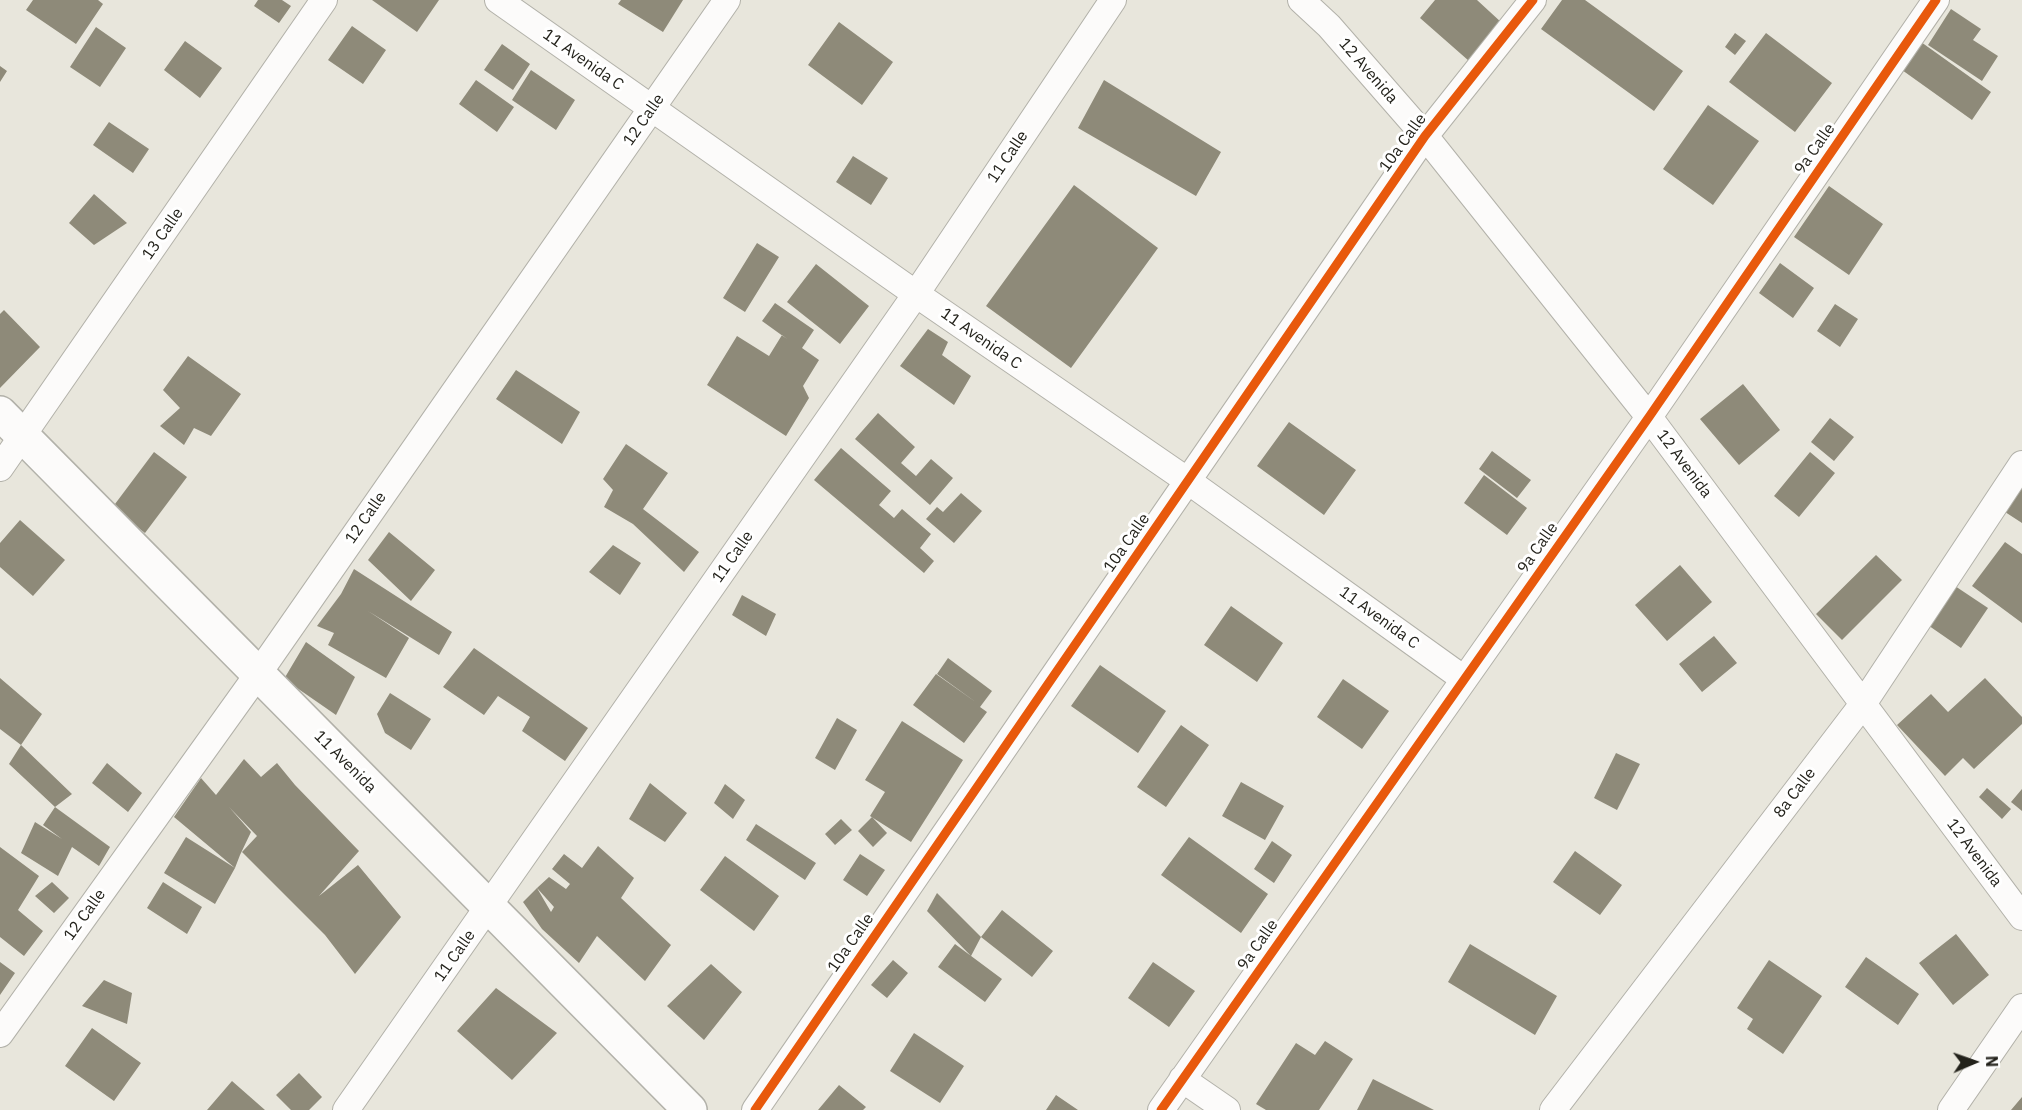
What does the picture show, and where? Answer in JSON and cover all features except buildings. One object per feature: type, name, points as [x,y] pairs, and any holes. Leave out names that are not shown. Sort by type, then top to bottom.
[{"type":"street","name":"13 Calle","points":[[0,468],[324,0]]},
{"type":"street","name":"11 Avenida C","points":[[498,0],[916,294],[1188,481],[1464,679]]},
{"type":"street","name":"12 Calle","points":[[0,1034],[258,674],[727,0]]},
{"type":"street","name":"11 Calle","points":[[346,1110],[916,294],[1113,0]]},
{"type":"street","name":"12 Avenida","points":[[1301,0],[1329,26],[1425,136],[1649,417],[2022,917]]},
{"type":"street","name":"10a Calle","points":[[755,1110],[1425,136],[1533,0]]},
{"type":"street","name":"9a Calle","points":[[1161,1110],[1649,417],[1936,0]]},
{"type":"street","name":"11 Avenida","points":[[0,413],[690,1110]]},
{"type":"street","name":"8a Calle","points":[[1553,1110],[1863,704],[2022,464]]},
{"type":"street","points":[[1951,1110],[2022,1007]]},
{"type":"street","points":[[1182,1079],[1227,1110]]},
{"type":"cycle path","points":[[755,1110],[1425,136],[1533,0]]},
{"type":"cycle path","points":[[1161,1110],[1649,417],[1936,0]]}]
